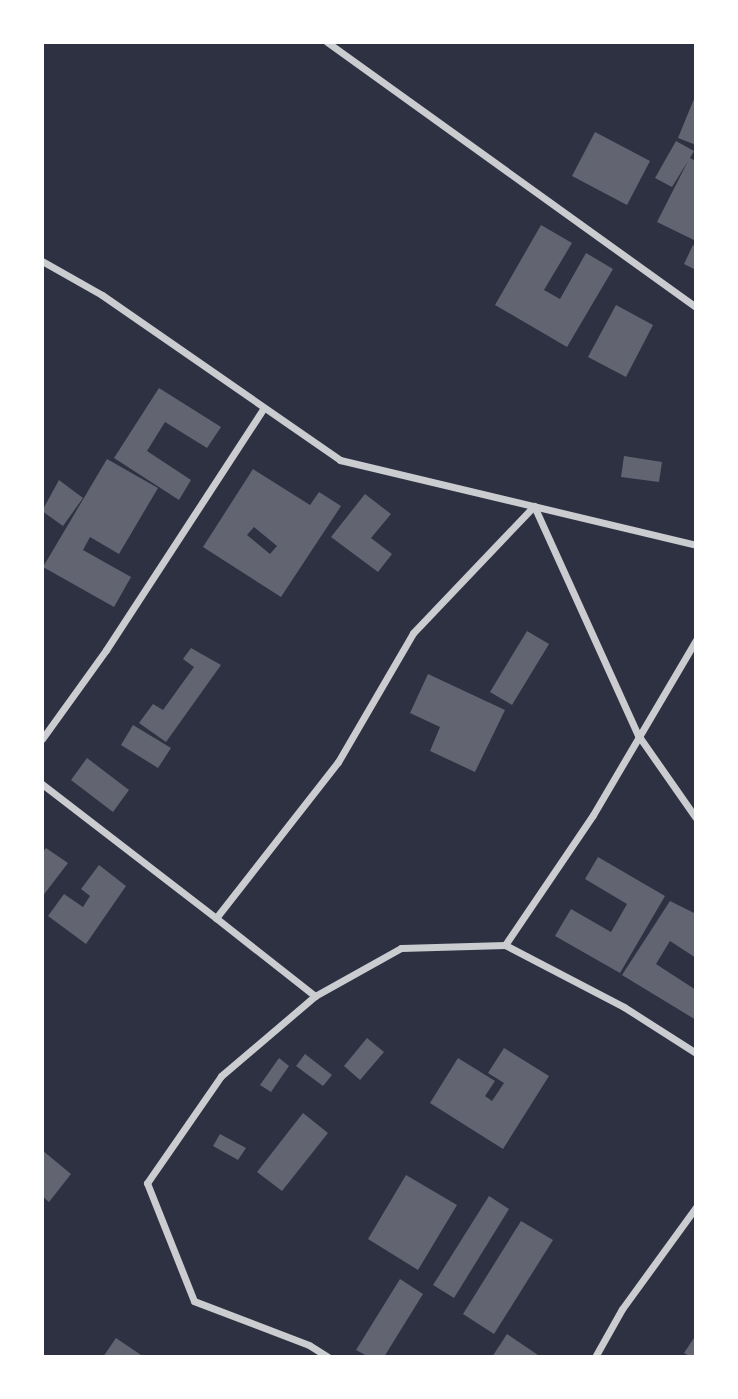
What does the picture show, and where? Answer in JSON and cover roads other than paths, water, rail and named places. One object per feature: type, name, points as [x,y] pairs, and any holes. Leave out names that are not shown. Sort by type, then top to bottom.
[{"type":"street","points":[[327,42],[696,307]]},
{"type":"street","points":[[42,261],[102,295],[340,460],[696,545]]},
{"type":"street","points":[[42,739],[106,650],[264,408]]},
{"type":"street","points":[[534,506],[638,735],[696,818]]},
{"type":"street","points":[[216,918],[338,762],[413,633],[534,506]]},
{"type":"street","points":[[505,946],[593,814],[696,640]]},
{"type":"street","points":[[42,784],[315,996]]},
{"type":"street","points":[[328,1357],[309,1345],[194,1300],[147,1183],[221,1076],[315,996],[401,948],[505,946],[624,1007],[696,1052]]},
{"type":"street","points":[[595,1357],[622,1309],[696,1207]]}]
